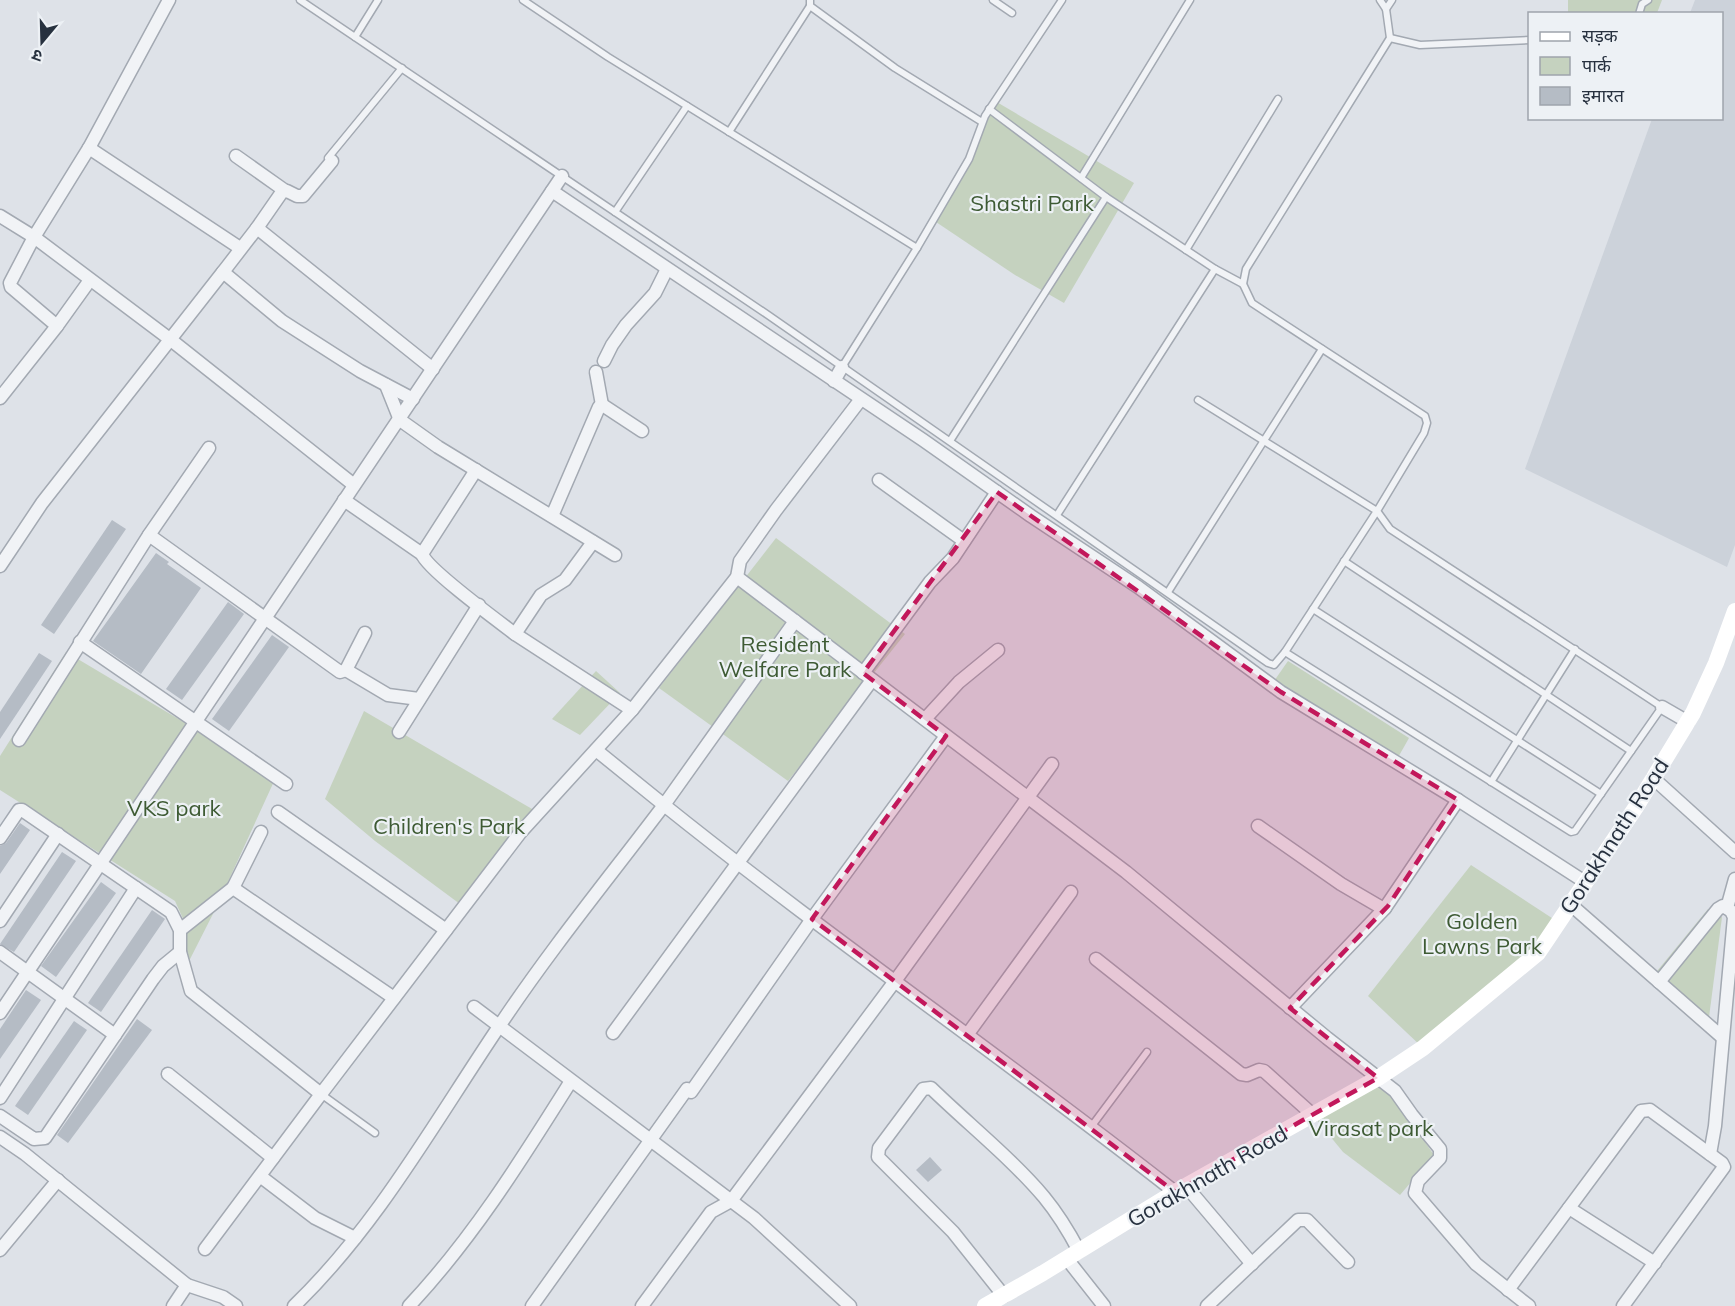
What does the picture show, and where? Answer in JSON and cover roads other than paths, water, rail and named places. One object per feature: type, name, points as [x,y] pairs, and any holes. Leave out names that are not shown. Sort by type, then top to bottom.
[{"type":"main road","name":"Gorakhnath Road","points":[[985,1306],[1180,1189],[1378,1078],[1423,1048],[1538,953],[1688,722],[1716,663],[1735,611]]},
{"type":"street","points":[[57,326],[11,287],[10,282],[34,237],[89,148],[169,0]]},
{"type":"street","points":[[89,148],[240,248]]},
{"type":"street","points":[[236,156],[284,190],[297,196],[303,196],[330,160]]},
{"type":"street","points":[[0,1013],[562,176]]},
{"type":"street","points":[[0,566],[42,503],[171,340],[284,190]]},
{"type":"street","points":[[552,190],[1138,587],[1281,692],[1458,800],[1585,882]]},
{"type":"street","points":[[0,216],[34,237],[171,340],[354,485]]},
{"type":"street","points":[[257,228],[433,369]]},
{"type":"street","points":[[604,361],[626,325],[655,294],[667,269]]},
{"type":"street","points":[[223,272],[282,321],[360,371],[413,399]]},
{"type":"street","points":[[0,398],[90,280]]},
{"type":"street","points":[[834,381],[842,367]]},
{"type":"street","points":[[596,372],[602,405],[642,431]]},
{"type":"street","points":[[386,385],[400,420],[438,447],[615,555]]},
{"type":"street","points":[[204,1249],[520,833],[632,710],[737,577],[740,561],[861,399]]},
{"type":"street","points":[[552,516],[598,409],[602,405]]},
{"type":"street","points":[[19,740],[80,642],[209,448]]},
{"type":"street","points":[[422,554],[476,470]]},
{"type":"street","points":[[879,480],[964,541]]},
{"type":"street","points":[[613,1033],[738,865],[930,582],[953,558],[997,492]]},
{"type":"street","points":[[344,500],[422,554],[424,560],[447,580],[515,634],[632,710]]},
{"type":"street","points":[[149,536],[340,672],[346,670],[365,633]]},
{"type":"street","points":[[515,634],[541,596],[565,580],[593,542]]},
{"type":"street","points":[[737,577],[1126,872],[1290,1008],[1395,1090],[1442,1154],[1418,1181],[1415,1193],[1476,1264],[1529,1306]]},
{"type":"street","points":[[399,732],[479,605]]},
{"type":"street","points":[[294,1306],[325,1276],[374,1215],[536,972],[664,805],[795,621]]},
{"type":"street","points":[[80,642],[286,784]]},
{"type":"street","points":[[925,719],[959,682],[998,650]]},
{"type":"street","points":[[346,670],[388,695],[419,699]]},
{"type":"street","points":[[1662,707],[1688,722]]},
{"type":"street","points":[[532,1306],[650,1140],[689,1091],[946,736]]},
{"type":"street","points":[[596,750],[738,865],[1090,1127],[1180,1189],[1252,1264]]},
{"type":"street","points":[[642,1306],[711,1212],[731,1201],[895,981],[1052,764]]},
{"type":"street","points":[[1653,778],[1735,852]]},
{"type":"street","points":[[1290,1008],[1385,908],[1458,800]]},
{"type":"street","points":[[0,838],[19,810],[22,810],[171,912],[180,930],[180,952],[191,992],[321,1094]]},
{"type":"street","points":[[278,812],[446,930]]},
{"type":"street","points":[[1258,826],[1341,884],[1382,909],[1385,908]]},
{"type":"street","points":[[180,930],[233,888],[261,832]]},
{"type":"street","points":[[0,921],[58,834]]},
{"type":"street","points":[[1726,908],[1735,879]]},
{"type":"street","points":[[0,1098],[136,888]]},
{"type":"street","points":[[233,888],[394,998]]},
{"type":"street","points":[[967,1035],[1071,892]]},
{"type":"street","points":[[1570,904],[1722,1037]]},
{"type":"street","points":[[1659,982],[1718,909],[1723,906],[1726,908],[1734,917],[1715,1126],[1710,1154]]},
{"type":"street","points":[[0,952],[116,1035]]},
{"type":"street","points":[[0,1116],[34,1139],[45,1138],[153,979],[163,966],[180,952]]},
{"type":"street","points":[[1096,959],[1241,1074],[1264,1071],[1313,1115]]},
{"type":"street","points":[[474,1007],[754,1218],[850,1306]]},
{"type":"street","points":[[168,1074],[273,1158]]},
{"type":"street","points":[[409,1306],[441,1272],[472,1230],[512,1174],[572,1081]]},
{"type":"street","points":[[1004,1296],[953,1232],[878,1157],[879,1148],[923,1089],[931,1088],[1044,1197],[1065,1226],[1073,1255],[1104,1306]]},
{"type":"street","points":[[1508,1290],[1641,1111],[1650,1110],[1722,1163],[1723,1171],[1623,1306]]},
{"type":"street","points":[[0,1137],[58,1180],[187,1285],[224,1297],[236,1306]]},
{"type":"street","points":[[260,1176],[315,1218],[355,1238]]},
{"type":"street","points":[[0,1250],[58,1180]]},
{"type":"street","points":[[1569,1208],[1655,1263]]},
{"type":"street","points":[[1208,1306],[1298,1220],[1307,1220],[1348,1262]]},
{"type":"street","points":[[172,1306],[187,1285]]},
{"type":"lane","points":[[300,0],[615,212],[1274,665],[1285,652],[1377,511],[1424,433],[1427,423],[1425,416],[1252,303],[1243,284],[1215,269],[1106,198],[989,110]]},
{"type":"lane","points":[[355,37],[378,0]]},
{"type":"lane","points":[[522,0],[687,106],[917,248]]},
{"type":"lane","points":[[993,0],[1012,13]]},
{"type":"lane","points":[[842,367],[917,248],[969,159],[982,122],[989,110],[1062,0]]},
{"type":"lane","points":[[1080,178],[1190,0]]},
{"type":"lane","points":[[1243,284],[1246,269],[1390,38],[1386,9],[1380,0]]},
{"type":"lane","points":[[1386,9],[1392,0]]},
{"type":"lane","points":[[1640,12],[1642,4],[1648,0]]},
{"type":"lane","points":[[729,132],[807,2],[895,68],[982,122]]},
{"type":"lane","points":[[1390,38],[1420,45],[1528,40]]},
{"type":"lane","points":[[330,160],[402,69]]},
{"type":"lane","points":[[1186,250],[1278,99]]},
{"type":"lane","points":[[615,212],[687,106]]},
{"type":"lane","points":[[950,441],[1106,198]]},
{"type":"lane","points":[[1056,515],[1215,269]]},
{"type":"lane","points":[[1168,592],[1322,349]]},
{"type":"lane","points":[[1198,400],[1377,511],[1390,529],[1662,707],[1575,831],[1571,832],[1285,652]]},
{"type":"lane","points":[[1344,561],[1631,751]]},
{"type":"lane","points":[[1313,609],[1601,794]]},
{"type":"lane","points":[[1491,782],[1575,649]]},
{"type":"lane","points":[[1090,1127],[1147,1052]]},
{"type":"lane","points":[[321,1094],[375,1133]]},
{"type":"park label","name":"Shastri Park","points":[[1032,203]]},
{"type":"park label","name":"Resident Welfare Park","points":[[785,656]]},
{"type":"park label","name":"VKS park","points":[[174,808]]},
{"type":"park label","name":"Children's Park","points":[[449,826]]},
{"type":"park label","name":"Golden Lawns Park","points":[[1482,934]]},
{"type":"park label","name":"Virasat park","points":[[1371,1128]]}]
